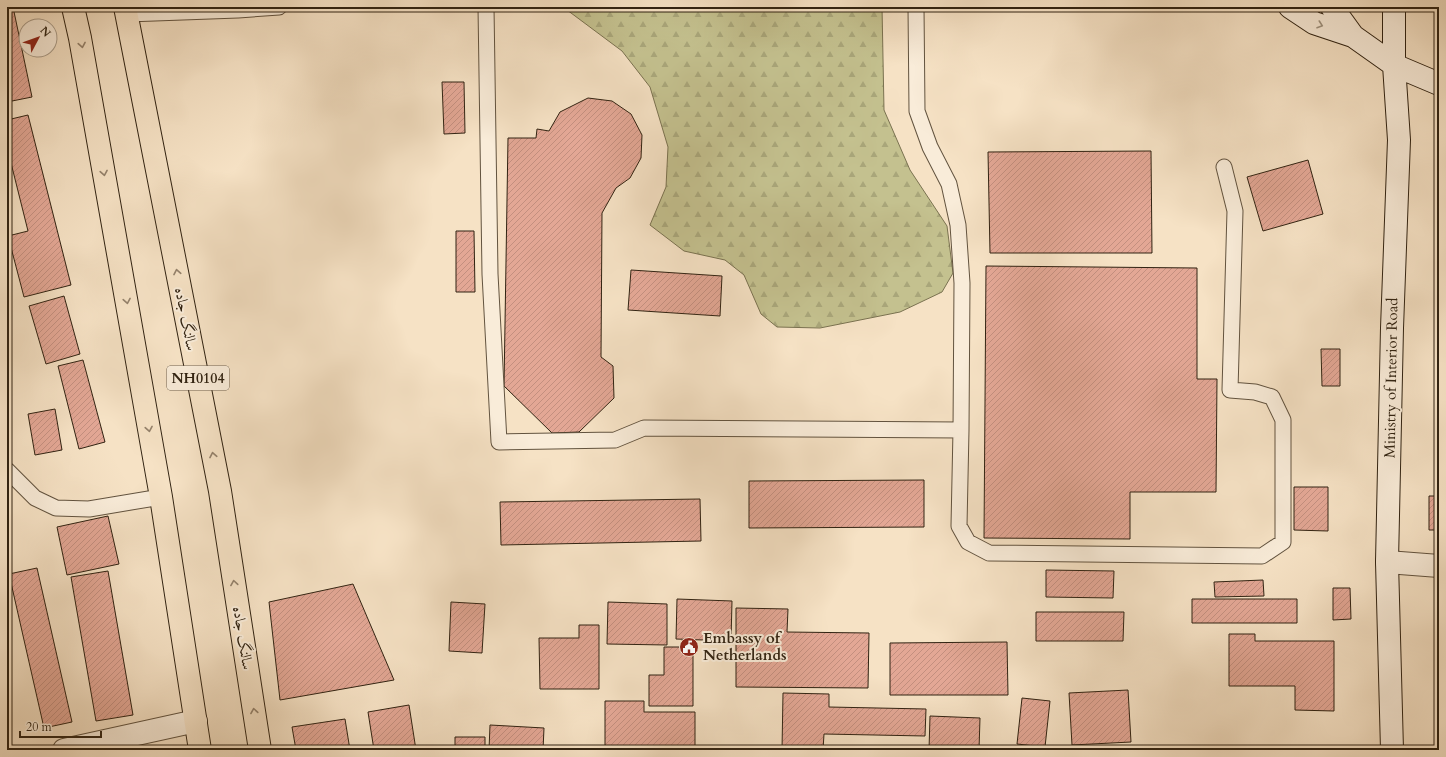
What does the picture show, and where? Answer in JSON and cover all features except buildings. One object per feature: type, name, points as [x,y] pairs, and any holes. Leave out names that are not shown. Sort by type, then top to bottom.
[{"type":"highway","points":[[73,7],[80,38],[161,497],[200,750]]},
{"type":"highway","name":"سالنگ جاده","points":[[126,11],[220,491],[260,750]]},
{"type":"street","points":[[1290,7],[1314,23],[1353,36],[1394,65],[1439,84]]},
{"type":"street","points":[[1332,7],[1353,36]]},
{"type":"street","name":"Ministry of Interior Road","points":[[1392,750],[1386,562],[1392,328],[1399,140],[1394,65],[1394,7]]},
{"type":"street","points":[[1386,562],[1439,566]]},
{"type":"street","points":[[64,750],[196,721]]},
{"type":"lane","points":[[126,11],[238,10],[279,7]]},
{"type":"lane","points":[[486,7],[490,274],[499,442],[615,440],[644,428],[961,430]]},
{"type":"lane","points":[[916,7],[917,111],[930,147],[949,184],[958,225],[962,283],[959,526],[968,542],[989,552],[1262,556],[1283,542],[1284,420],[1272,397],[1255,392],[1230,390],[1235,211],[1224,167]]},
{"type":"lane","points":[[7,470],[35,498],[56,508],[89,509],[161,497]]},
{"type":"green space","points":[[563,7],[882,7],[884,110],[910,170],[947,226],[953,273],[942,292],[900,312],[820,328],[777,327],[761,314],[744,275],[725,260],[684,251],[650,225],[666,187],[668,147],[650,87],[622,51]]},
{"type":"place","name":"Embassy of Netherlands","points":[[689,647]]}]
